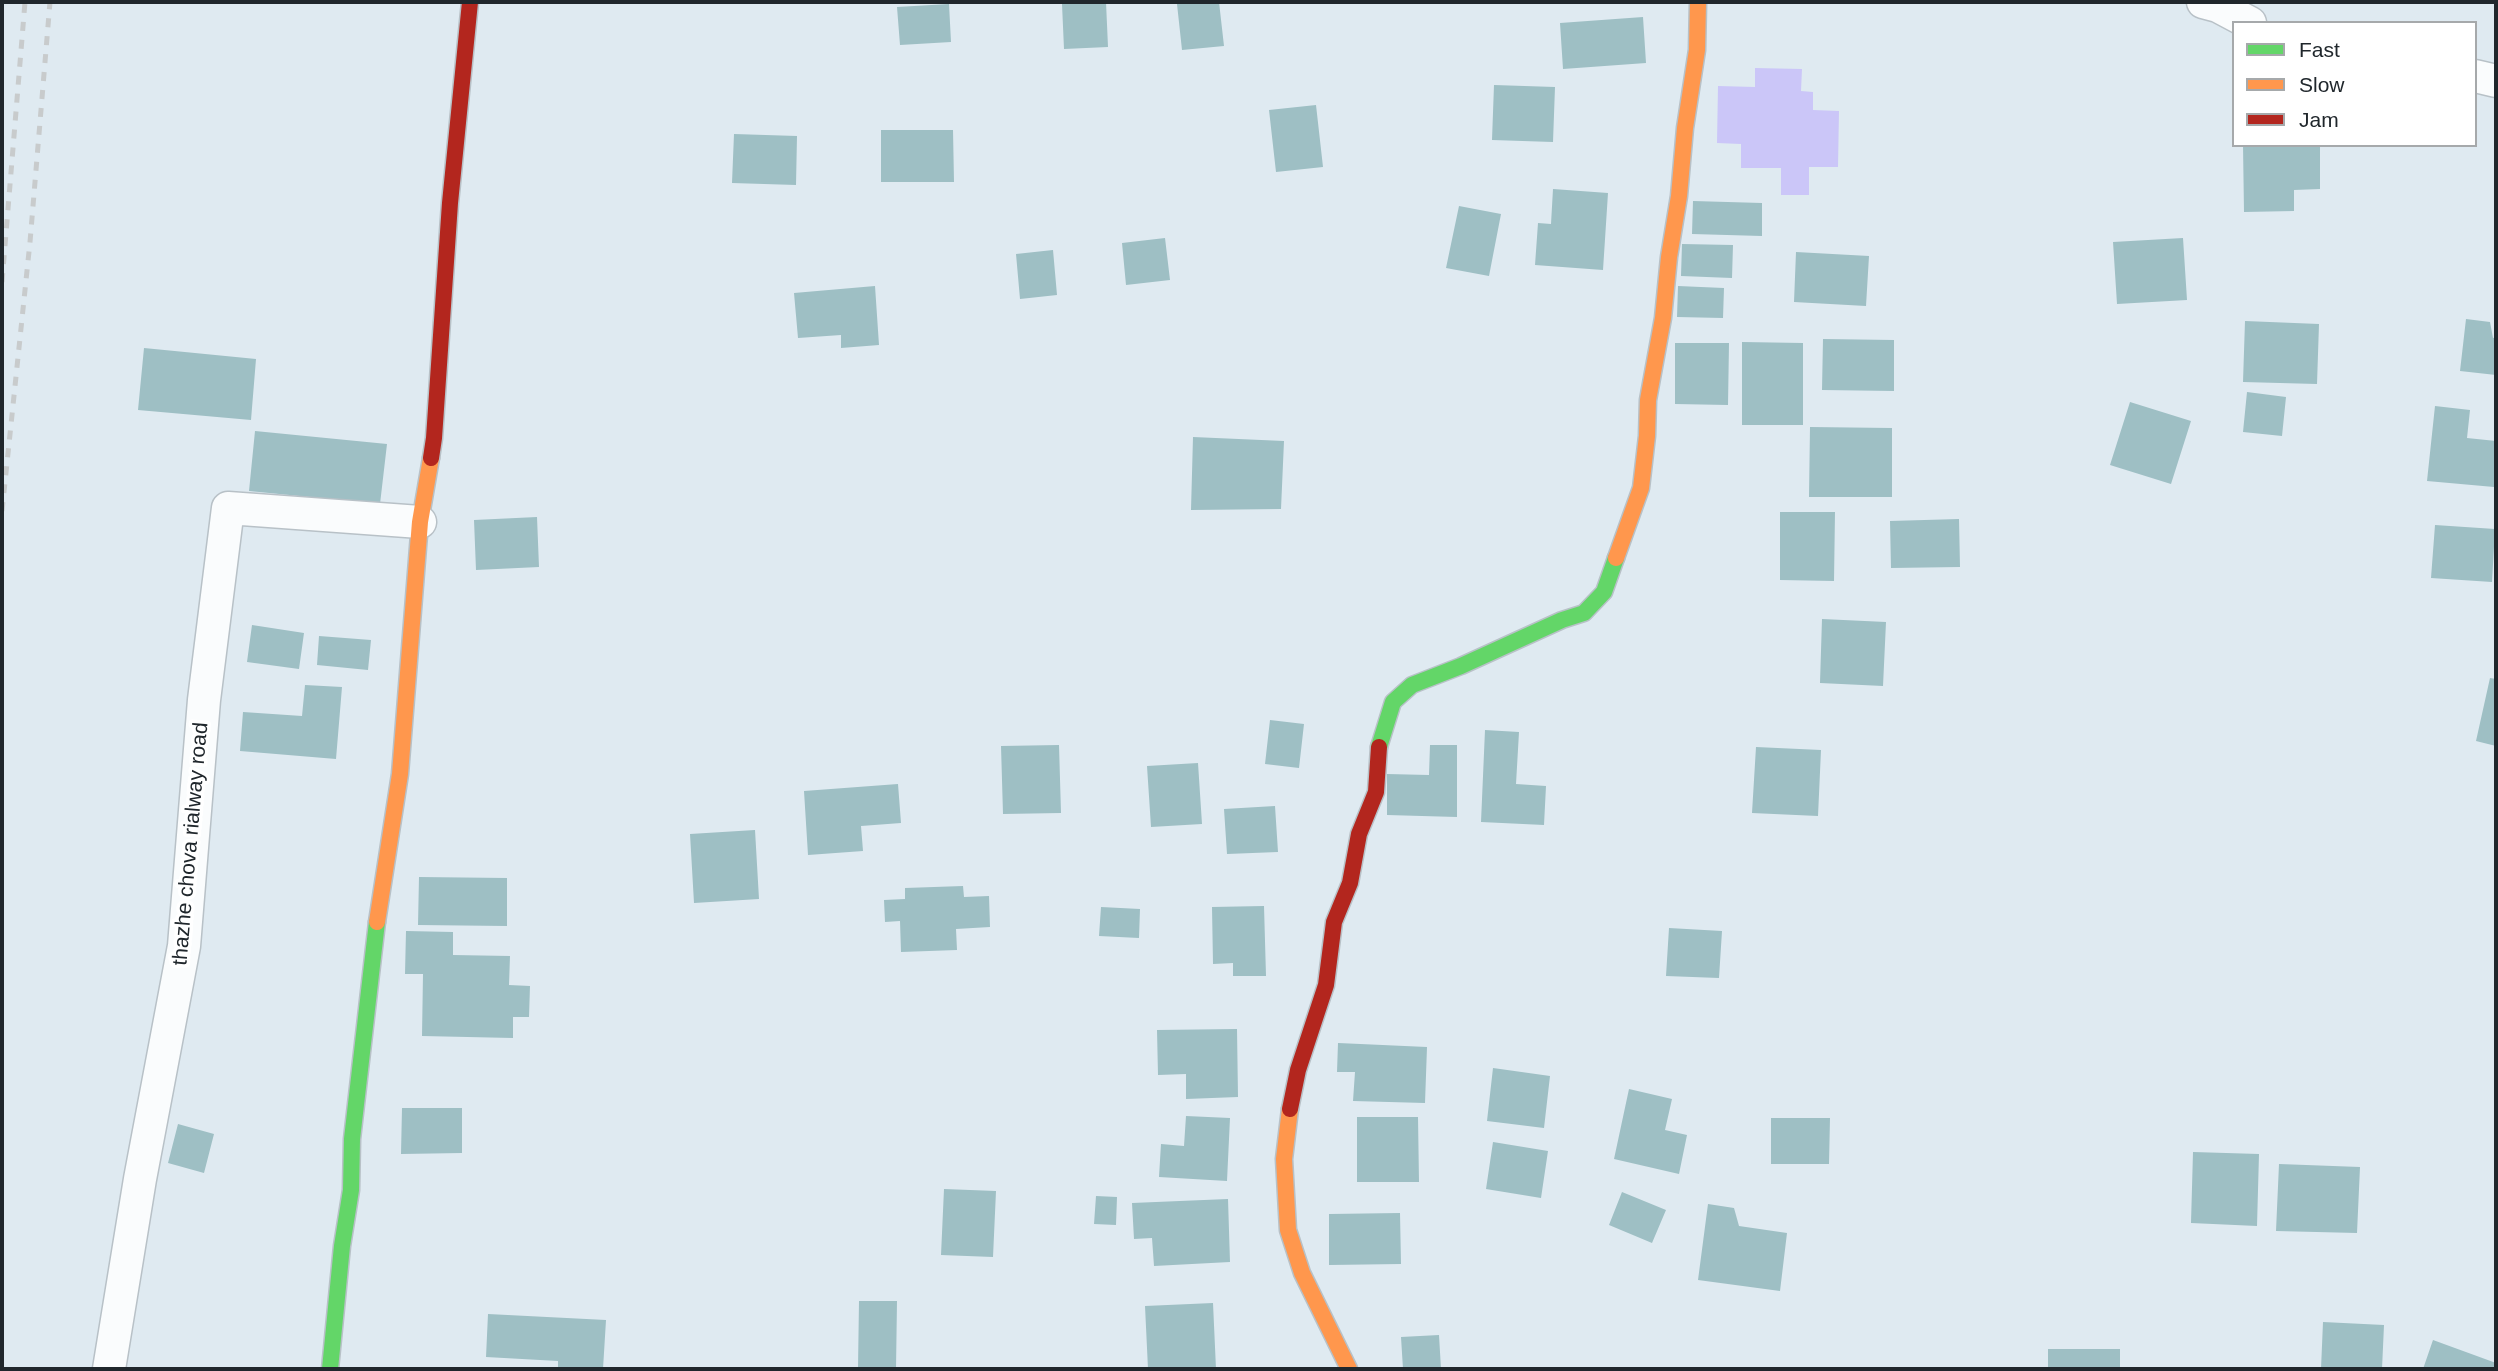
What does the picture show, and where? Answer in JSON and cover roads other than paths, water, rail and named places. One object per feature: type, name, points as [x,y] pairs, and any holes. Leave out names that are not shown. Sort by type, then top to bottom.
[{"type":"street","points":[[330,1369],[342,1246],[351,1190],[352,1139],[372,959],[400,774],[420,522],[434,438],[450,203],[470,2]]},
{"type":"street","points":[[1349,1369],[1301,1273],[1288,1230],[1284,1159],[1288,1119],[1298,1070],[1326,985],[1334,922],[1350,883],[1359,834],[1376,792],[1380,738],[1393,702],[1412,685],[1461,667],[1562,620],[1584,613],[1604,592],[1641,488],[1648,400],[1663,318],[1697,50],[1698,2]]},
{"type":"street","points":[[2203,2],[2218,6],[2246,21]]},
{"type":"street","points":[[2477,76],[2496,81]]},
{"type":"street","name":"thazhe chova rialway road","points":[[109,1369],[140,1179],[184,946],[204,700],[228,508],[420,522]]},
{"type":"railway","points":[[2,282],[25,2]]},
{"type":"railway","points":[[2,511],[30,242],[50,2]]}]
